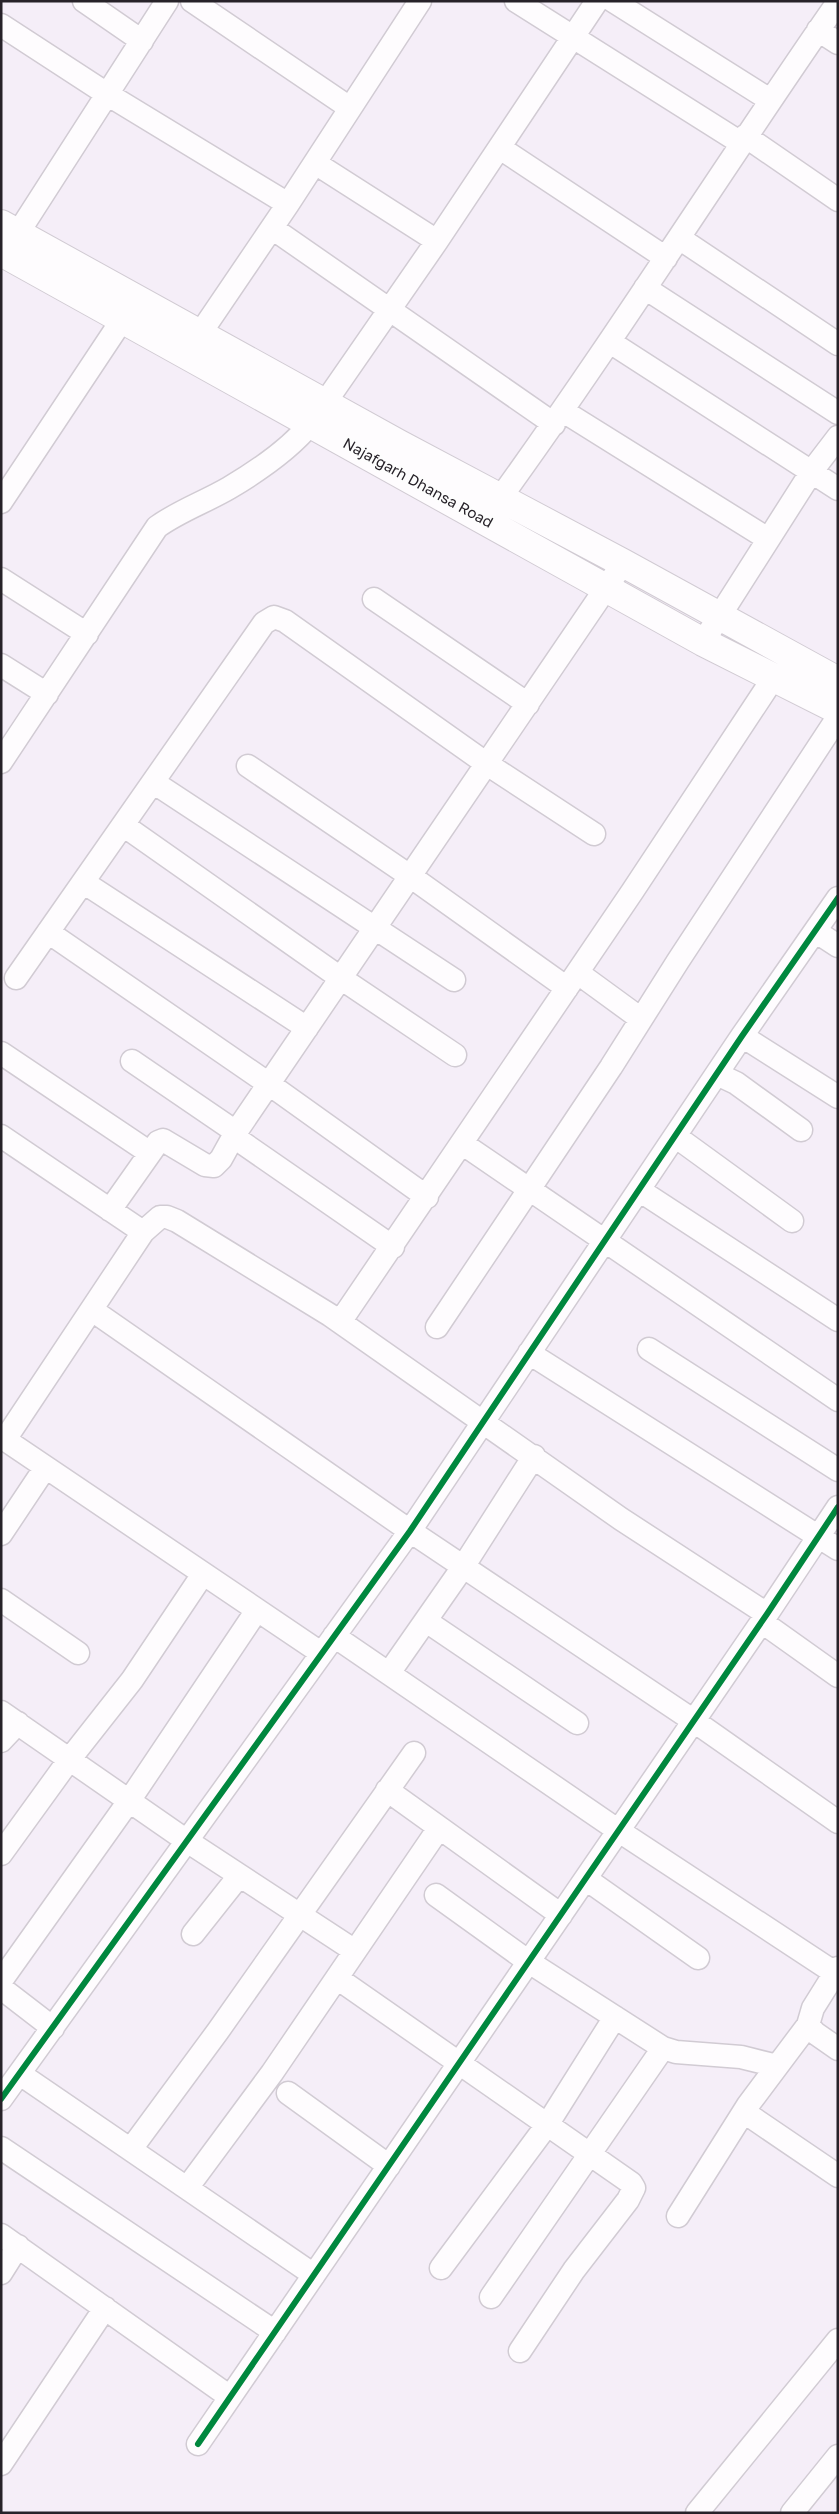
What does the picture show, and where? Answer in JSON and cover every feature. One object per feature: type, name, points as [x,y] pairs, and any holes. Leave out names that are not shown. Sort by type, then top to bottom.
[{"type":"main road","name":"Najafgarh Dhansa Road","points":[[6,241],[122,320],[193,344]]},
{"type":"main road","name":"Najafgarh Dhansa Road","points":[[6,241],[318,412],[607,588],[703,642],[774,676],[838,710]]},
{"type":"main road","name":"Najafgarh Dhansa Road","points":[[318,412],[399,444],[501,497],[838,681]]},
{"type":"street","points":[[84,1],[142,41]]},
{"type":"street","points":[[6,241],[107,94],[167,1]]},
{"type":"street","points":[[192,1],[350,108]]},
{"type":"street","points":[[516,1],[572,38],[743,140],[838,200]]},
{"type":"street","points":[[4,754],[157,527],[169,518],[229,487],[296,441],[437,242],[597,1]]},
{"type":"street","points":[[613,1],[770,100]]},
{"type":"street","points":[[193,344],[288,204],[416,3]]},
{"type":"street","points":[[501,497],[610,342],[818,30],[830,5]]},
{"type":"street","points":[[1,25],[107,94],[288,204]]},
{"type":"street","points":[[818,30],[838,43]]},
{"type":"street","points":[[500,148],[666,258]]},
{"type":"street","points":[[315,162],[437,242]]},
{"type":"street","points":[[272,228],[388,311],[558,417],[768,539]]},
{"type":"street","points":[[679,238],[838,344]]},
{"type":"street","points":[[645,288],[838,413]]},
{"type":"street","points":[[1,502],[122,320]]},
{"type":"street","points":[[610,342],[838,489]]},
{"type":"street","points":[[703,642],[812,471],[838,437]]},
{"type":"street","points":[[110,1210],[158,1142],[163,1140],[205,1165],[214,1166],[221,1159],[269,1084],[623,563]]},
{"type":"street","points":[[1,579],[86,634]]},
{"type":"street","points":[[374,599],[528,704]]},
{"type":"street","points":[[16,978],[264,623],[274,617],[284,621],[487,764],[594,834]]},
{"type":"street","points":[[1,665],[46,694]]},
{"type":"street","points":[[340,1322],[427,1198],[774,676]]},
{"type":"street","points":[[437,1327],[611,1068],[838,717]]},
{"type":"street","points":[[248,766],[410,876],[572,980],[641,1019]]},
{"type":"street","points":[[153,782],[454,980]]},
{"type":"street","points":[[123,825],[342,979],[455,1055]]},
{"type":"street","points":[[84,882],[307,1028]]},
{"type":"street","points":[[314,2275],[130,2149],[9,2082],[53,2028],[410,1531],[742,1036],[838,898]]},
{"type":"street","points":[[816,931],[838,946]]},
{"type":"street","points":[[48,932],[269,1084],[427,1198]]},
{"type":"street","points":[[742,1036],[838,1097]]},
{"type":"street","points":[[1,1053],[150,1153]]},
{"type":"street","points":[[132,1061],[393,1247]]},
{"type":"street","points":[[717,1074],[736,1083],[801,1130]]},
{"type":"street","points":[[1,1136],[143,1232]]},
{"type":"street","points":[[675,1136],[792,1221]]},
{"type":"street","points":[[463,1144],[838,1400]]},
{"type":"street","points":[[639,1190],[835,1312]]},
{"type":"street","points":[[678,2216],[744,2112],[808,2025],[813,2008],[837,1972],[619,1831],[389,1673],[257,1610],[12,1446],[7,1441],[8,1435],[143,1232],[160,1217],[177,1221],[340,1322],[765,1618],[838,1676]]},
{"type":"street","points":[[92,1310],[410,1531],[694,1721],[838,1822]]},
{"type":"street","points":[[649,1349],[838,1470]]},
{"type":"street","points":[[529,1353],[838,1549]]},
{"type":"street","points":[[389,1673],[463,1567],[534,1456]]},
{"type":"street","points":[[1,1534],[46,1468]]},
{"type":"street","points":[[198,2444],[765,1618],[838,1507]]},
{"type":"street","points":[[1,1854],[69,1760],[132,1680],[203,1574]]},
{"type":"street","points":[[1,1600],[78,1653]]},
{"type":"street","points":[[1,1981],[129,1802],[257,1610]]},
{"type":"street","points":[[426,1621],[577,1722]]},
{"type":"street","points":[[1,1741],[9,1718],[238,1876],[356,1951]]},
{"type":"street","points":[[130,2149],[300,1915],[414,1753]]},
{"type":"street","points":[[387,1790],[561,1915]]},
{"type":"street","points":[[187,2188],[272,2073],[439,1828]]},
{"type":"street","points":[[193,1934],[238,1876]]},
{"type":"street","points":[[586,1879],[698,1958]]},
{"type":"street","points":[[436,1895],[529,1962],[663,2048],[676,2052],[741,2058],[777,2066]]},
{"type":"street","points":[[337,1978],[631,2183],[634,2188],[633,2192],[574,2270],[520,2351]]},
{"type":"street","points":[[1,1988],[53,2028]]},
{"type":"street","points":[[441,2268],[547,2125],[615,2017]]},
{"type":"street","points":[[808,2025],[838,2049]]},
{"type":"street","points":[[491,2296],[591,2155],[663,2048]]},
{"type":"street","points":[[288,2093],[389,2166]]},
{"type":"street","points":[[744,2112],[838,2176]]},
{"type":"street","points":[[1,2148],[275,2332]]},
{"type":"street","points":[[1,2274],[10,2241],[230,2397]]},
{"type":"street","points":[[1,2464],[105,2308]]},
{"type":"street","points":[[697,2513],[838,2340]]},
{"type":"street","points":[[792,2513],[838,2456]]},
{"type":"cycle path","points":[[1,2099],[410,1531],[742,1036],[838,898]]},
{"type":"cycle path","points":[[198,2444],[767,1614],[838,1507]]}]
